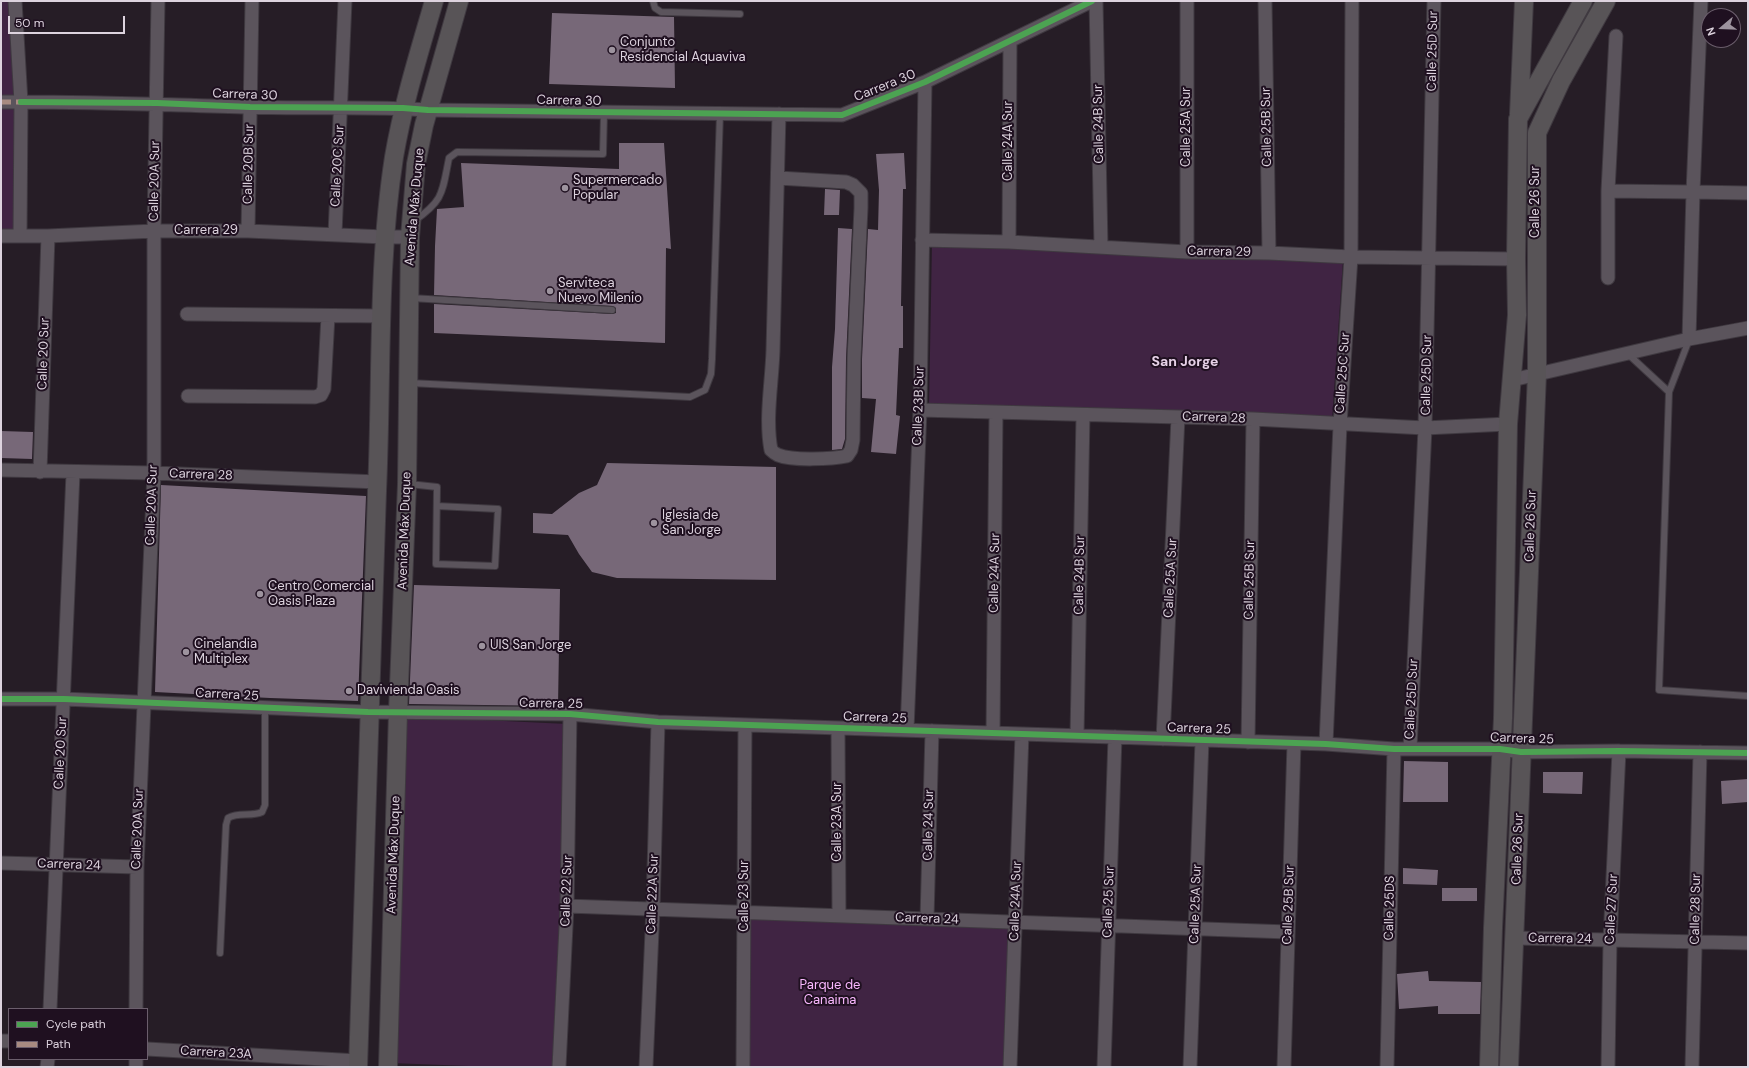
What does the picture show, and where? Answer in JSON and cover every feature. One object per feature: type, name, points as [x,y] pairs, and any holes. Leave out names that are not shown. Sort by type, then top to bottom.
[{"type":"street","points":[[15,1],[21,102],[20,236]]},
{"type":"street","name":"Calle 20A Sur","points":[[136,1008],[136,867],[154,473],[154,231],[158,1]]},
{"type":"street","name":"Calle 20B Sur","points":[[248,231],[252,1]]},
{"type":"street","name":"Calle 20C Sur","points":[[335,234],[345,1]]},
{"type":"street","name":"Avenida Máx Duque","points":[[358,1064],[368,712],[378,482],[384,237],[394,160],[403,108],[434,1]]},
{"type":"street","name":"Avenida Máx Duque","points":[[388,1067],[398,712],[407,484],[411,230],[416,164],[424,125],[459,1]]},
{"type":"street","name":"Carrera 30","points":[[1,102],[157,103],[250,107],[842,115],[925,82],[1092,1]]},
{"type":"street","name":"Calle 24B Sur","points":[[1096,1],[1102,246]]},
{"type":"street","name":"Calle 25A Sur","points":[[1187,1],[1187,252]]},
{"type":"street","name":"Calle 25B Sur","points":[[1265,1],[1269,253]]},
{"type":"street","name":"Calle 25C Sur","points":[[1326,744],[1340,424],[1351,257],[1352,1]]},
{"type":"street","name":"Calle 25D Sur","points":[[1410,749],[1425,428],[1430,258],[1434,1]]},
{"type":"street","points":[[1518,119],[1524,1]]},
{"type":"street","name":"Calle 26 Sur","points":[[1489,1067],[1500,749],[1503,718],[1508,424],[1517,315],[1516,259],[1518,119],[1583,1]]},
{"type":"street","name":"Calle 26 Sur","points":[[1509,1067],[1537,373],[1537,133],[1561,81],[1606,1]]},
{"type":"street","points":[[1689,338],[1701,1]]},
{"type":"street","points":[[1608,278],[1608,191],[1616,36]]},
{"type":"street","name":"Calle 24A Sur","points":[[1009,242],[1010,41]]},
{"type":"street","name":"Calle 23B Sur","points":[[907,730],[920,410],[925,82]]},
{"type":"street","points":[[778,178],[846,182],[861,193],[854,359],[853,440],[851,450],[847,456],[836,458],[787,457],[777,455],[771,450],[769,423],[772,378],[779,114]]},
{"type":"street","points":[[1608,191],[1748,193]]},
{"type":"street","name":"Carrera 29","points":[[1,236],[48,236],[154,231],[248,231],[384,237],[411,230]]},
{"type":"street","name":"Calle 20 Sur","points":[[40,472],[48,236]]},
{"type":"street","name":"Carrera 29","points":[[922,240],[1102,246],[1187,252],[1269,253],[1351,257],[1516,259]]},
{"type":"street","points":[[187,314],[382,316]]},
{"type":"street","points":[[188,396],[315,397],[321,395],[324,389],[328,316]]},
{"type":"street","points":[[1512,380],[1689,338],[1748,328]]},
{"type":"street","name":"Carrera 28","points":[[920,410],[996,413],[1178,416],[1425,428],[1508,424]]},
{"type":"street","name":"Calle 24A Sur","points":[[993,733],[996,413]]},
{"type":"street","name":"Calle 24B Sur","points":[[1077,736],[1083,415]]},
{"type":"street","name":"Calle 25A Sur","points":[[1163,739],[1178,416]]},
{"type":"street","name":"Calle 25B Sur","points":[[1248,742],[1253,419]]},
{"type":"street","name":"Carrera 28","points":[[1,470],[73,473],[154,473],[378,482]]},
{"type":"street","name":"Calle 20 Sur","points":[[50,1008],[73,473]]},
{"type":"street","name":"Carrera 25","points":[[1,699],[64,699],[368,712],[570,714],[658,722],[1326,744],[1410,749],[1500,749],[1522,752],[1619,751],[1748,753]]},
{"type":"street","name":"Calle 22 Sur","points":[[559,1067],[567,906],[570,714]]},
{"type":"street","name":"Calle 22A Sur","points":[[646,1067],[653,908],[658,722]]},
{"type":"street","name":"Calle 23 Sur","points":[[743,1067],[745,725]]},
{"type":"street","name":"Calle 23A Sur","points":[[838,728],[838,916]]},
{"type":"street","name":"Calle 24 Sur","points":[[927,920],[932,731]]},
{"type":"street","name":"Calle 24A Sur","points":[[1010,1067],[1022,734]]},
{"type":"street","name":"Calle 25 Sur","points":[[1104,1067],[1115,737]]},
{"type":"street","name":"Calle 25A Sur","points":[[1190,1067],[1202,740]]},
{"type":"street","name":"Calle 25B Sur","points":[[1284,1067],[1294,743]]},
{"type":"street","name":"Calle 25DS","points":[[1387,1067],[1394,748]]},
{"type":"street","name":"Calle 27 Sur","points":[[1608,1067],[1610,940],[1619,751]]},
{"type":"street","name":"Calle 28 Sur","points":[[1692,1067],[1700,752]]},
{"type":"street","name":"Carrera 24","points":[[1,863],[136,867]]},
{"type":"street","name":"Carrera 24","points":[[567,906],[1288,932]]},
{"type":"street","name":"Carrera 24","points":[[1515,938],[1748,943]]},
{"type":"street","name":"Carrera 23A","points":[[148,1049],[358,1064]]},
{"type":"lane","points":[[653,1],[655,8],[661,12],[740,14]]},
{"type":"lane","points":[[411,230],[441,196],[449,158],[453,154],[457,152],[603,154],[604,112]]},
{"type":"lane","points":[[408,383],[690,397],[705,390],[711,374],[712,359],[720,113]]},
{"type":"lane","points":[[409,298],[612,310]]},
{"type":"lane","points":[[1689,338],[1669,392],[1659,690],[1748,696]]},
{"type":"lane","points":[[1627,353],[1669,392]]},
{"type":"lane","points":[[407,484],[437,487],[436,564],[495,566],[498,509],[437,506]]},
{"type":"lane","points":[[220,953],[226,825],[228,818],[235,815],[257,814],[262,812],[265,805],[265,708]]},
{"type":"green space","points":[[1,1],[11,1],[16,100],[1,100]]},
{"type":"green space","points":[[15,106],[15,233],[1,233],[1,107]]},
{"type":"green space","points":[[932,243],[1343,260],[1332,420],[929,407]]},
{"type":"green space","points":[[400,716],[567,724],[563,914],[553,1067],[494,1067],[391,1063]]},
{"type":"green space","name":"Parque de Canaima","points":[[751,918],[1010,927],[1004,1067],[749,1067]]},
{"type":"building","name":"Conjunto Residencial Aquaviva","points":[[552,13],[674,17],[675,88],[549,84]]},
{"type":"building","points":[[619,143],[664,143],[671,249],[666,248],[665,343],[434,333],[434,304],[616,313],[616,308],[612,306],[434,295],[437,209],[464,207],[461,163],[619,169]]},
{"type":"building","points":[[904,153],[906,189],[903,189],[901,306],[903,306],[903,348],[899,348],[896,415],[900,416],[896,454],[871,452],[876,399],[862,398],[862,359],[868,229],[878,230],[879,190],[876,154]]},
{"type":"building","points":[[825,189],[840,190],[839,215],[824,215]]},
{"type":"building","points":[[838,228],[852,229],[846,359],[845,439],[842,449],[832,450],[832,367],[835,329]]},
{"type":"building","points":[[1,431],[33,432],[32,459],[1,458]]},
{"type":"building","name":"Iglesia de San Jorge","points":[[607,463],[776,467],[776,580],[617,578],[592,572],[568,535],[533,533],[533,513],[552,514],[579,493],[597,485]]},
{"type":"building","name":"Centro Comercial Oasis Plaza","points":[[161,485],[366,496],[358,701],[155,692]]},
{"type":"building","name":"UIS San Jorge","points":[[414,585],[560,589],[558,706],[409,704]]},
{"type":"building","points":[[1404,761],[1448,762],[1448,802],[1403,802]]},
{"type":"building","points":[[1543,772],[1583,772],[1582,794],[1543,793]]},
{"type":"building","points":[[1748,779],[1748,802],[1722,804],[1721,781]]},
{"type":"building","points":[[1403,868],[1438,870],[1437,885],[1403,884]]},
{"type":"building","points":[[1442,888],[1477,888],[1477,901],[1442,901]]},
{"type":"building","points":[[1428,971],[1429,981],[1481,982],[1480,1014],[1438,1014],[1438,1006],[1399,1009],[1397,974]]},
{"type":"marked path","points":[[1,102],[21,102]]},
{"type":"cycle path","points":[[21,102],[157,103],[250,107],[403,108],[428,110],[842,115],[925,82],[1092,1]]},
{"type":"cycle path","points":[[1,699],[64,699],[368,712],[570,714],[658,722],[1326,744],[1394,749],[1500,749],[1521,752],[1619,751],[1748,753]]},
{"type":"place","name":"Conjunto Residencial Aquaviva","points":[[612,50]]},
{"type":"place","name":"Supermercado Popular","points":[[565,188]]},
{"type":"place","name":"Serviteca Nuevo Milenio","points":[[550,291]]},
{"type":"place","name":"Iglesia de San Jorge","points":[[654,523]]},
{"type":"place","name":"Centro Comercial Oasis Plaza","points":[[260,594]]},
{"type":"place","name":"UIS San Jorge","points":[[482,646]]},
{"type":"place","name":"Cinelandia Multiplex","points":[[186,652]]},
{"type":"place","name":"Davivienda Oasis","points":[[349,691]]},
{"type":"district","name":"San Jorge","points":[[1185,362]]}]
